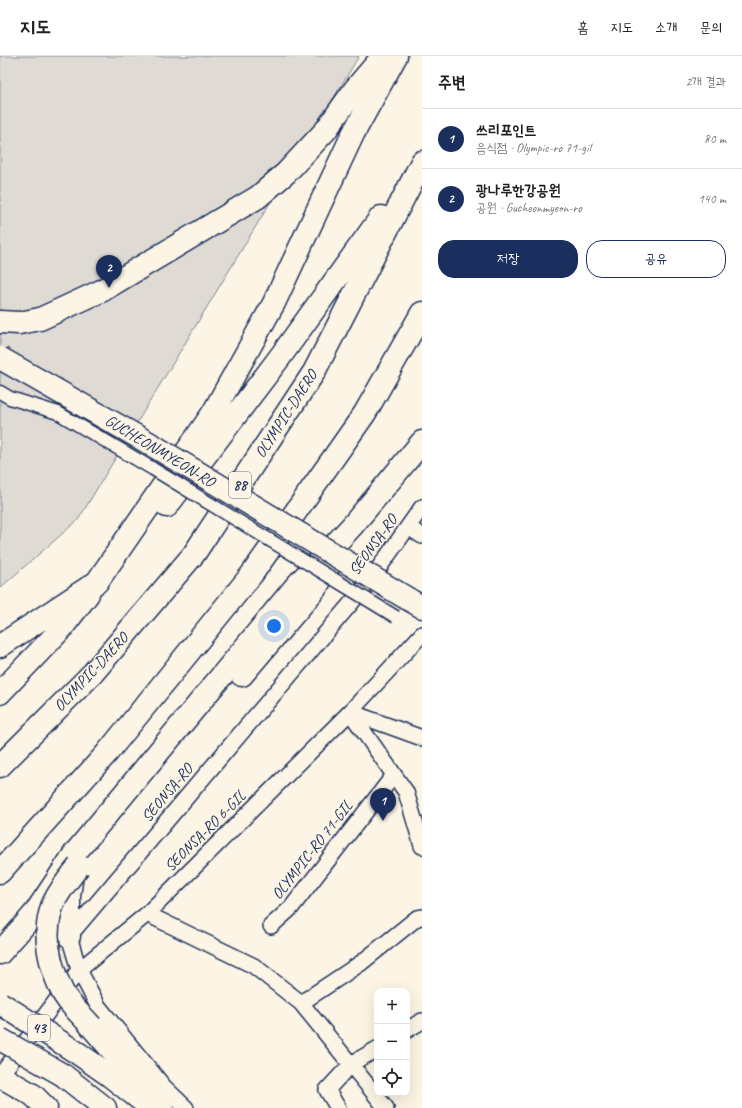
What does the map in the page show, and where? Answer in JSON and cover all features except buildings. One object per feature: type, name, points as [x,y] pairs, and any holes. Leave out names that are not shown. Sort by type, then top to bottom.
[{"type":"main road","points":[[0,322],[19,323],[40,319],[101,291],[258,197],[286,173],[326,130],[355,89],[383,56]]},
{"type":"main road","points":[[0,693],[61,629],[97,582],[213,413],[274,303],[353,134],[396,56]]},
{"type":"main road","points":[[110,564],[147,532],[280,357],[422,161]]},
{"type":"main road","name":"OLYMPIC-DAERO","points":[[0,766],[92,674],[194,554],[314,372],[422,161]]},
{"type":"main road","points":[[0,872],[108,753],[252,574],[365,413],[422,312]]},
{"type":"main road","name":"GUCHEONMYEON-RO","points":[[0,358],[147,442],[415,603]]},
{"type":"main road","points":[[0,953],[35,913],[77,860],[315,589],[352,526],[422,442]]},
{"type":"main road","points":[[8,640],[97,582]]},
{"type":"main road","points":[[69,936],[69,896],[77,860]]},
{"type":"main road","points":[[77,860],[68,880],[51,909],[47,938],[51,964],[62,992],[162,1108]]},
{"type":"main road","name":"43","points":[[0,1003],[109,1074],[151,1108]]},
{"type":"main road","name":"43","points":[[0,1039],[63,1075],[105,1108]]},
{"type":"main road","points":[[0,1076],[33,1096],[46,1108]]},
{"type":"street","points":[[0,392],[10,398],[58,413],[396,617]]},
{"type":"street","name":"SEONSA-RO","points":[[69,936],[369,582],[422,507]]},
{"type":"street","points":[[408,527],[422,536]]},
{"type":"street","name":"SEONSA-RO 6-GIL","points":[[0,1076],[79,970],[147,914],[350,712],[422,634]]},
{"type":"street","points":[[350,712],[422,738]]},
{"type":"street","points":[[350,712],[406,792],[419,826],[422,846]]},
{"type":"street","name":"OLYMPIC-RO 71-GIL","points":[[271,926],[291,908],[394,775]]},
{"type":"street","points":[[147,914],[254,966],[301,1003],[352,1064],[386,1108]]},
{"type":"street","points":[[301,1003],[361,963],[418,918],[422,917]]},
{"type":"street","points":[[69,936],[79,970],[98,1006],[164,1087],[186,1108]]},
{"type":"street","points":[[410,1028],[422,1021]]},
{"type":"street","points":[[338,1108],[327,1090],[352,1064],[374,1051]]},
{"type":"shaded area","points":[[0,56],[359,56],[78,520],[0,588]]},
{"type":"place","name":"광나루한강공원","points":[[109,288]]},
{"type":"place","name":"쓰리포인트","points":[[383,821]]}]
